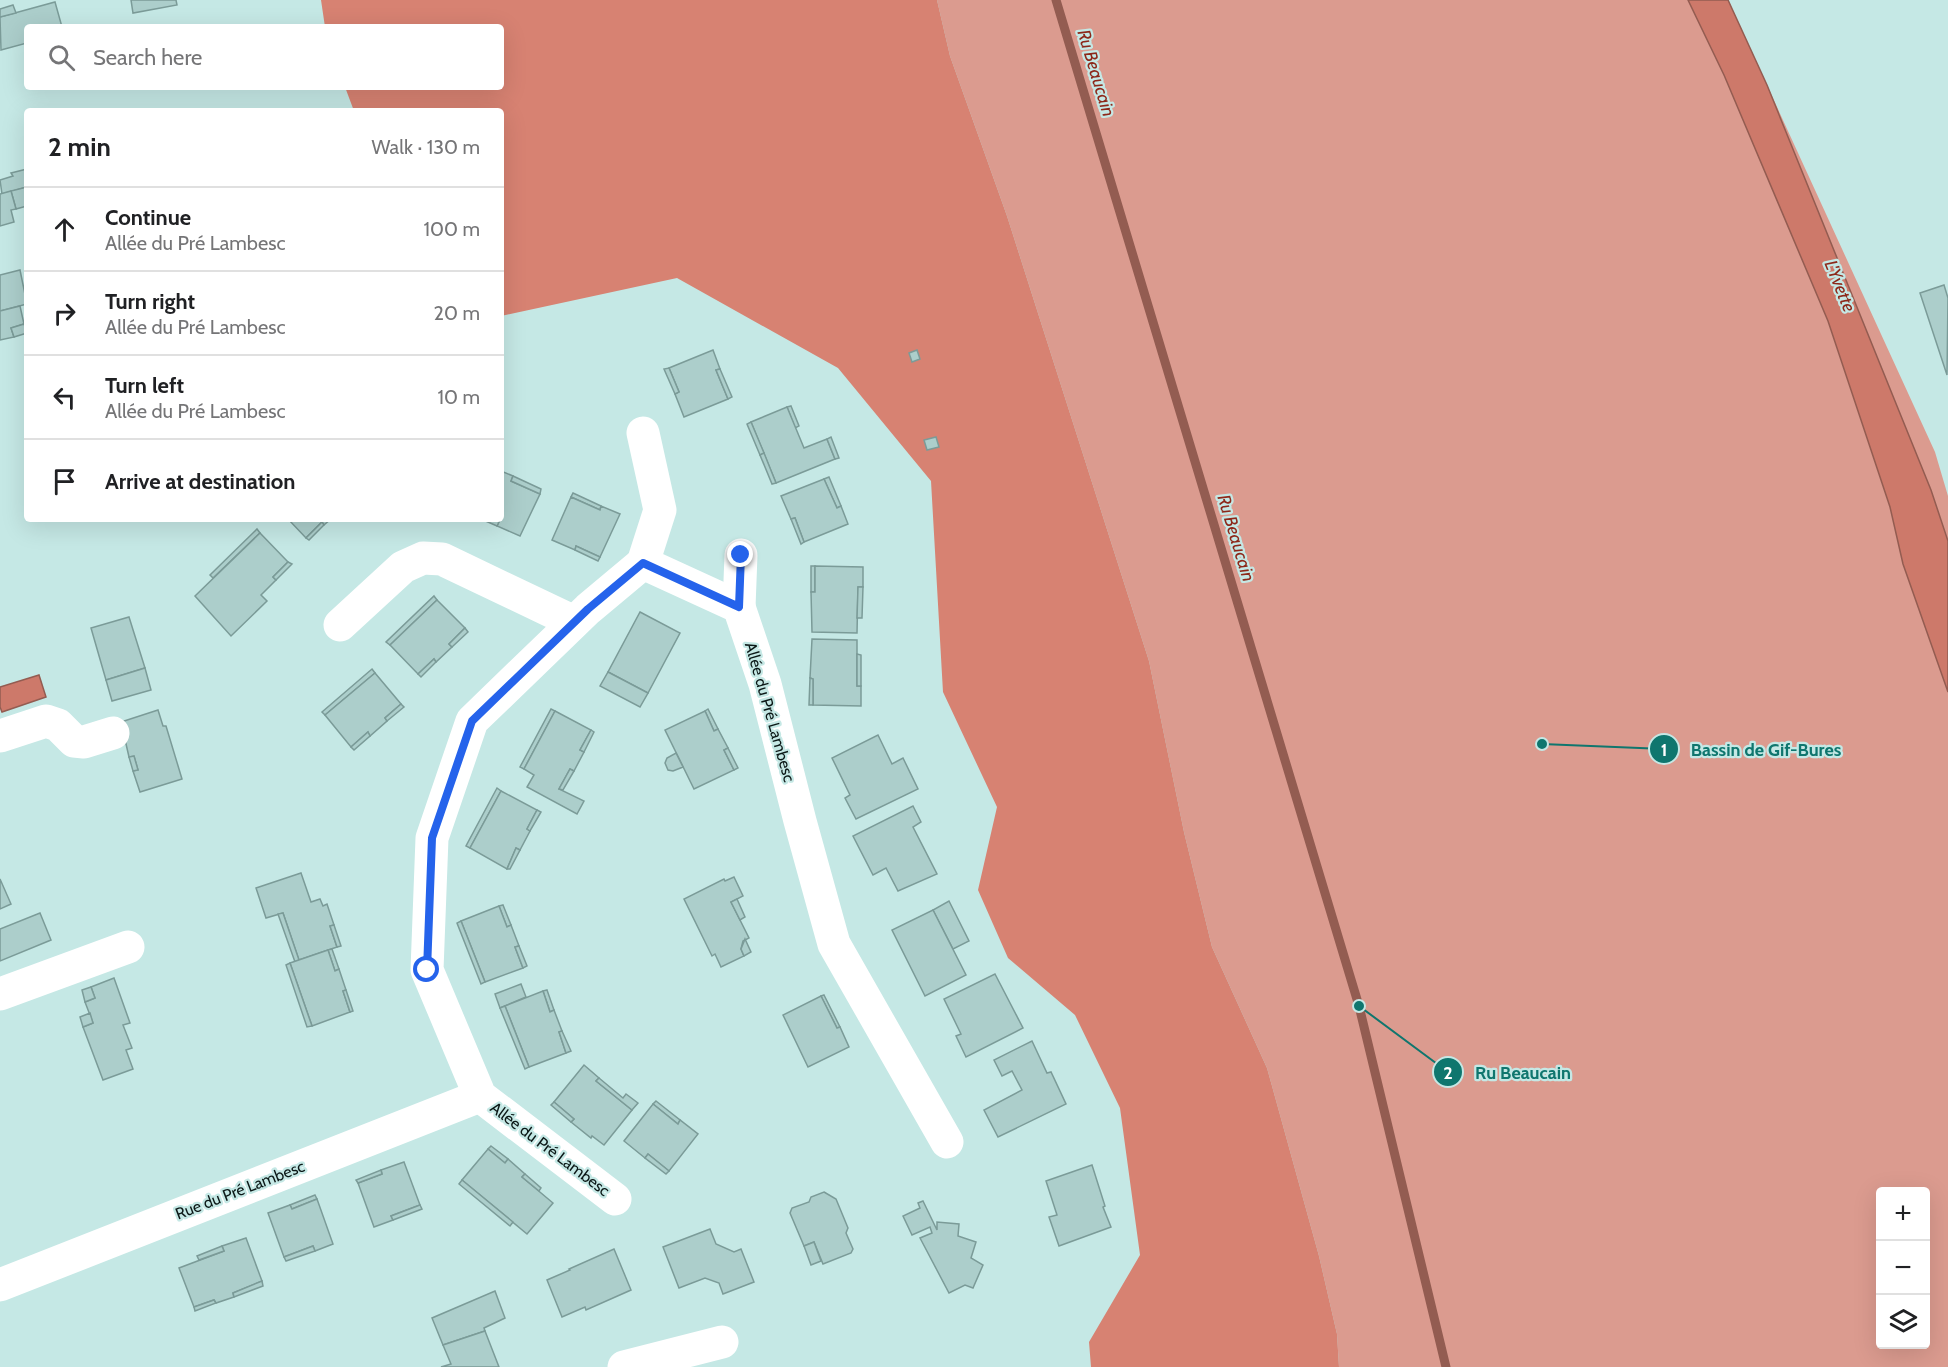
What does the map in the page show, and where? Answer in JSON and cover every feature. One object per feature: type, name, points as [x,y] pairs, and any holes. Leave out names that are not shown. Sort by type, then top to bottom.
[{"type":"street","points":[[643,433],[660,510],[643,563],[739,607]]},
{"type":"street","name":"Allée du Pré Lambesc","points":[[741,555],[739,607],[765,684],[834,944],[947,1143]]},
{"type":"street","points":[[340,625],[403,567],[423,558],[442,559],[574,622]]},
{"type":"street","name":"Allée du Pré Lambesc","points":[[615,1199],[480,1096],[427,970],[432,838],[472,721],[574,622],[643,563]]},
{"type":"street","points":[[0,736],[46,721],[58,725],[74,741],[84,742],[113,733]]},
{"type":"street","points":[[0,994],[128,947]]},
{"type":"street","name":"Rue du Pré Lambesc","points":[[0,1285],[480,1096]]},
{"type":"street","points":[[624,1367],[722,1342]]},
{"type":"shaded area","points":[[321,0],[937,0],[950,56],[1007,216],[1149,661],[1184,832],[1212,947],[1267,1068],[1319,1256],[1337,1334],[1339,1367],[1091,1367],[1089,1342],[1140,1255],[1120,1108],[1075,1015],[1008,958],[978,890],[997,807],[943,692],[931,481],[838,368],[677,278],[504,315],[504,108],[353,108],[346,90],[504,90],[504,24],[325,24]]},
{"type":"shaded area","points":[[937,0],[1728,0],[1935,452],[1948,496],[1948,1367],[1339,1367],[1337,1334],[1319,1256],[1267,1068],[1212,947],[1184,832],[1149,661],[1007,216],[950,56]]},
{"type":"water","name":"L'Yvette","points":[[1688,0],[1728,0],[1767,85],[1931,490],[1948,541],[1948,692],[1903,564],[1890,507],[1828,321],[1724,75]]},
{"type":"water","points":[[39,675],[46,697],[2,712],[0,687]]},
{"type":"building","points":[[131,0],[176,0],[177,5],[133,13]]},
{"type":"building","points":[[55,2],[61,24],[24,24],[24,44],[1,50],[0,17]]},
{"type":"building","points":[[13,5],[16,13],[0,17],[0,9]]},
{"type":"building","points":[[24,170],[24,188],[2,194],[0,180],[13,176],[11,173]]},
{"type":"building","points":[[24,188],[24,207],[16,209],[11,191]]},
{"type":"building","points":[[11,191],[16,209],[11,210],[14,222],[0,226],[0,194]]},
{"type":"building","points":[[20,270],[24,305],[0,311],[0,275]]},
{"type":"building","points":[[1944,285],[1948,298],[1947,375],[1920,293]]},
{"type":"building","points":[[20,306],[24,324],[11,328],[14,337],[0,340],[0,311]]},
{"type":"building","points":[[24,324],[24,334],[14,337],[11,328]]},
{"type":"building","points":[[713,350],[720,369],[716,370],[728,399],[684,417],[675,394],[679,392],[669,368]]},
{"type":"building","points":[[917,350],[920,359],[912,362],[909,353]]},
{"type":"building","points":[[669,368],[679,392],[675,394],[664,369]]},
{"type":"building","points":[[720,369],[732,397],[728,399],[716,370]]},
{"type":"building","points":[[791,406],[799,426],[795,428],[787,407]]},
{"type":"building","points":[[787,407],[804,448],[827,439],[835,459],[776,483],[751,422]]},
{"type":"building","points":[[751,422],[764,453],[760,455],[747,424]]},
{"type":"building","points":[[831,437],[839,458],[835,459],[827,439]]},
{"type":"building","points":[[936,437],[939,447],[927,450],[924,440]]},
{"type":"building","points":[[764,453],[776,483],[772,484],[760,455]]},
{"type":"building","points":[[504,472],[513,476],[511,481],[540,494],[520,536],[497,526],[499,522],[504,522]]},
{"type":"building","points":[[513,476],[541,489],[540,494],[511,481]]},
{"type":"building","points":[[829,477],[841,506],[837,508],[824,479]]},
{"type":"building","points":[[824,479],[837,508],[841,506],[848,524],[804,542],[795,518],[791,519],[781,496]]},
{"type":"building","points":[[573,493],[601,506],[600,510],[571,497]]},
{"type":"building","points":[[571,497],[600,510],[601,506],[620,514],[600,557],[576,546],[575,550],[552,540]]},
{"type":"building","points":[[795,518],[804,542],[801,544],[791,519]]},
{"type":"building","points":[[291,522],[322,522],[306,538]]},
{"type":"building","points":[[322,522],[324,525],[309,540],[306,538]]},
{"type":"building","points":[[257,529],[260,533],[213,578],[210,575]]},
{"type":"building","points":[[260,533],[288,562],[273,577],[276,580],[261,595],[267,601],[231,636],[195,596]]},
{"type":"building","points":[[576,546],[600,557],[598,561],[575,550]]},
{"type":"building","points":[[288,562],[292,564],[276,580],[273,577]]},
{"type":"building","points":[[811,566],[815,566],[815,592],[811,592]]},
{"type":"building","points":[[815,566],[863,567],[863,587],[858,587],[857,633],[812,632],[811,592],[815,592]]},
{"type":"building","points":[[858,587],[863,587],[862,618],[857,618]]},
{"type":"building","points":[[434,596],[437,600],[390,645],[386,642]]},
{"type":"building","points":[[437,600],[465,628],[449,644],[452,647],[418,674],[390,645]]},
{"type":"building","points":[[640,612],[680,633],[648,693],[608,672]]},
{"type":"building","points":[[129,617],[145,668],[106,680],[91,628]]},
{"type":"building","points":[[465,628],[468,632],[452,647],[449,644]]},
{"type":"building","points":[[812,639],[857,640],[857,686],[861,686],[861,706],[813,705],[813,679],[810,678]]},
{"type":"building","points":[[857,654],[861,655],[861,686],[857,686]]},
{"type":"building","points":[[434,659],[436,662],[421,677],[418,674]]},
{"type":"building","points":[[145,668],[151,690],[112,701],[106,680]]},
{"type":"building","points":[[372,669],[375,673],[325,715],[322,712]]},
{"type":"building","points":[[608,672],[648,693],[640,707],[600,686]]},
{"type":"building","points":[[375,673],[401,704],[370,736],[368,732],[351,747],[325,715]]},
{"type":"building","points":[[810,678],[813,679],[813,705],[809,705]]},
{"type":"building","points":[[401,704],[404,707],[387,721],[385,718]]},
{"type":"building","points":[[551,709],[555,711],[524,769],[520,767]]},
{"type":"building","points":[[708,709],[718,729],[714,731],[705,711]]},
{"type":"building","points":[[158,710],[163,726],[166,726],[182,779],[140,792],[133,771],[138,770],[134,756],[129,757],[121,722]]},
{"type":"building","points":[[555,711],[591,730],[580,750],[584,752],[574,771],[570,769],[559,789],[584,801],[577,814],[527,787],[534,775],[524,769]]},
{"type":"building","points":[[705,711],[714,731],[718,729],[728,748],[724,750],[734,770],[694,789],[665,730]]},
{"type":"building","points":[[591,730],[594,732],[584,752],[580,750]]},
{"type":"building","points":[[368,732],[370,736],[354,750],[351,747]]},
{"type":"building","points":[[878,735],[892,764],[903,758],[918,789],[856,819],[845,798],[850,795],[832,758]]},
{"type":"building","points":[[728,748],[738,768],[734,770],[724,750]]},
{"type":"building","points":[[676,753],[683,767],[673,771],[668,770],[665,763],[667,758]]},
{"type":"building","points":[[134,756],[138,770],[133,771],[129,757]]},
{"type":"building","points":[[570,769],[574,771],[563,790],[559,789]]},
{"type":"building","points":[[497,788],[501,791],[470,848],[466,846]]},
{"type":"building","points":[[501,791],[537,810],[527,829],[530,831],[520,850],[516,848],[507,869],[470,848]]},
{"type":"building","points":[[913,806],[921,822],[913,827],[937,874],[898,891],[886,868],[873,875],[853,836]]},
{"type":"building","points":[[537,810],[541,812],[530,831],[527,829]]},
{"type":"building","points":[[516,848],[520,850],[510,869],[507,869]]},
{"type":"building","points":[[301,873],[311,902],[320,899],[323,906],[327,904],[334,925],[330,926],[337,947],[299,960],[283,913],[266,918],[256,888]]},
{"type":"building","points":[[734,877],[743,896],[731,902],[749,938],[743,941],[741,949],[744,956],[721,967],[715,954],[712,956],[684,899],[724,879],[725,881]]},
{"type":"building","points":[[0,879],[11,904],[0,909]]},
{"type":"building","points":[[737,899],[745,917],[740,920],[731,902]]},
{"type":"building","points":[[949,901],[969,941],[953,949],[933,910]]},
{"type":"building","points":[[503,905],[511,925],[507,927],[499,906]]},
{"type":"building","points":[[499,906],[507,927],[511,925],[519,946],[515,947],[523,968],[485,982],[461,921]]},
{"type":"building","points":[[933,910],[966,975],[925,996],[892,930]]},
{"type":"building","points":[[40,913],[51,940],[0,961],[0,929]]},
{"type":"building","points":[[283,913],[299,960],[295,962],[278,914]]},
{"type":"building","points":[[461,921],[485,982],[481,984],[457,923]]},
{"type":"building","points":[[334,925],[341,946],[337,947],[330,926]]},
{"type":"building","points":[[745,939],[751,952],[744,956],[741,949]]},
{"type":"building","points":[[519,946],[527,966],[523,968],[515,947]]},
{"type":"building","points":[[332,949],[339,969],[335,971],[328,950]]},
{"type":"building","points":[[328,950],[335,971],[339,969],[350,1012],[312,1026],[290,963]]},
{"type":"building","points":[[290,963],[312,1026],[307,1027],[286,965]]},
{"type":"building","points":[[995,974],[1023,1028],[966,1057],[956,1036],[961,1034],[944,999]]},
{"type":"building","points":[[114,978],[130,1023],[123,1025],[132,1048],[126,1050],[133,1069],[103,1080],[83,1027],[93,1023],[85,1002],[95,998],[91,987]]},
{"type":"building","points":[[521,984],[526,997],[500,1008],[495,994]]},
{"type":"building","points":[[91,987],[95,998],[85,1002],[82,990]]},
{"type":"building","points":[[346,990],[353,1011],[350,1012],[343,991]]},
{"type":"building","points":[[547,990],[554,1010],[550,1012],[543,991]]},
{"type":"building","points":[[543,991],[550,1012],[554,1010],[562,1031],[559,1032],[566,1053],[529,1067],[505,1006]]},
{"type":"building","points":[[824,995],[840,1027],[837,1028],[821,996]]},
{"type":"building","points":[[821,996],[849,1047],[808,1067],[783,1015]]},
{"type":"building","points":[[505,1006],[529,1067],[525,1069],[500,1008]]},
{"type":"building","points":[[90,1013],[93,1023],[83,1027],[80,1017]]},
{"type":"building","points":[[562,1031],[571,1051],[566,1053],[559,1032]]},
{"type":"building","points":[[1032,1041],[1047,1073],[1051,1072],[1066,1104],[998,1137],[984,1110],[1022,1090],[1012,1071],[1002,1076],[994,1060]]},
{"type":"building","points":[[584,1065],[599,1078],[596,1081],[632,1110],[604,1145],[571,1122],[574,1119],[554,1102]]},
{"type":"building","points":[[599,1078],[623,1098],[626,1094],[638,1103],[632,1110],[596,1081]]},
{"type":"building","points":[[656,1101],[680,1120],[678,1124],[653,1104]]},
{"type":"building","points":[[554,1102],[574,1119],[571,1122],[551,1105]]},
{"type":"building","points":[[653,1104],[678,1124],[680,1120],[698,1134],[669,1171],[648,1154],[645,1158],[624,1141]]},
{"type":"building","points":[[491,1146],[508,1159],[505,1163],[488,1149]]},
{"type":"building","points":[[488,1149],[505,1163],[508,1159],[525,1174],[522,1177],[553,1203],[527,1234],[462,1180]]},
{"type":"building","points":[[648,1154],[669,1171],[666,1174],[645,1158]]},
{"type":"building","points":[[404,1162],[420,1205],[391,1216],[393,1220],[374,1227],[358,1183],[382,1174],[381,1170]]},
{"type":"building","points":[[1092,1165],[1111,1227],[1059,1246],[1049,1217],[1057,1215],[1046,1181]]},
{"type":"building","points":[[381,1170],[382,1174],[358,1183],[356,1180]]},
{"type":"building","points":[[525,1174],[541,1188],[539,1191],[522,1177]]},
{"type":"building","points":[[462,1180],[513,1222],[510,1226],[459,1184]]},
{"type":"building","points":[[824,1192],[836,1199],[848,1228],[846,1233],[853,1249],[851,1253],[823,1264],[814,1242],[804,1246],[790,1213],[792,1208],[809,1202],[811,1197]]},
{"type":"building","points":[[315,1195],[317,1199],[292,1209],[290,1205]]},
{"type":"building","points":[[317,1199],[333,1244],[315,1251],[313,1246],[284,1257],[268,1213],[290,1205],[292,1209]]},
{"type":"building","points":[[923,1201],[937,1230],[937,1222],[959,1224],[958,1236],[976,1242],[971,1258],[983,1265],[973,1288],[965,1285],[949,1293],[920,1238],[932,1233],[930,1227],[912,1235],[903,1216],[920,1208],[918,1203]]},
{"type":"building","points":[[420,1205],[422,1209],[393,1220],[391,1216]]},
{"type":"building","points":[[710,1229],[716,1244],[734,1252],[741,1249],[754,1282],[723,1294],[719,1283],[705,1278],[679,1288],[663,1247]]},
{"type":"building","points":[[246,1238],[262,1281],[233,1293],[234,1297],[216,1303],[214,1300],[194,1307],[179,1268],[224,1251],[222,1246]]},
{"type":"building","points":[[814,1242],[821,1261],[811,1265],[804,1246]]},
{"type":"building","points":[[222,1246],[224,1251],[199,1260],[197,1256]]},
{"type":"building","points":[[313,1246],[315,1251],[286,1261],[284,1257]]},
{"type":"building","points":[[614,1249],[631,1290],[586,1310],[585,1307],[562,1317],[547,1280]]},
{"type":"building","points":[[262,1281],[263,1286],[234,1297],[233,1293]]},
{"type":"building","points":[[495,1291],[505,1318],[484,1328],[485,1331],[443,1345],[432,1318]]},
{"type":"building","points":[[214,1300],[216,1303],[195,1311],[194,1307]]},
{"type":"building","points":[[485,1331],[499,1367],[441,1367],[451,1364],[443,1345]]},
{"type":"waterway","name":"Ru Beaucain","points":[[1056,0],[1359,1006],[1446,1367]]},
{"type":"place","name":"Bassin de Gif-Bures","points":[[1542,744]]},
{"type":"place","name":"Ru Beaucain","points":[[1359,1006]]},
{"type":"route","points":[[427,970],[432,838],[472,721],[588,609],[643,563],[739,607],[741,555]]}]
